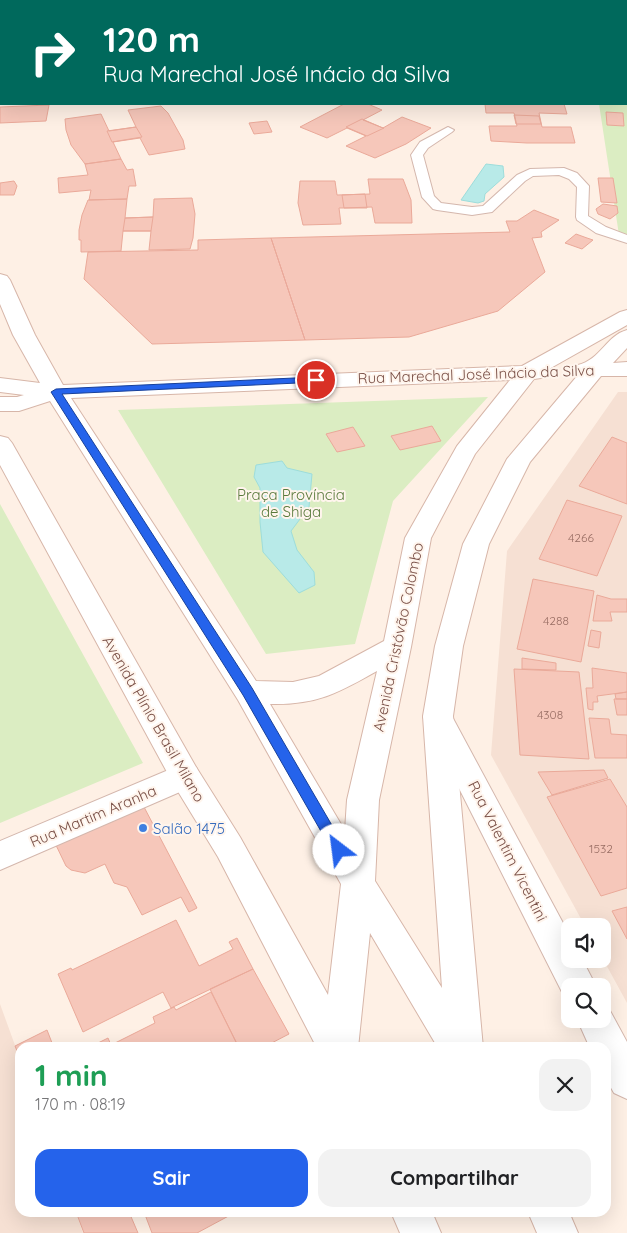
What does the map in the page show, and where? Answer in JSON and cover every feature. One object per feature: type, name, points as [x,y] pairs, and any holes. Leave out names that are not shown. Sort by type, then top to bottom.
[{"type":"main road","points":[[0,280],[24,336],[56,392],[248,692],[358,883],[455,1042]]},
{"type":"main road","name":"Avenida Cristóvão Colombo","points":[[340,1042],[358,883],[363,800],[397,647],[418,538],[465,451],[528,372],[627,316]]},
{"type":"main road","points":[[465,1042],[438,716],[449,646],[476,544],[519,459],[594,370],[627,336]]},
{"type":"main road","name":"Rua Marechal José Inácio da Silva","points":[[56,392],[627,369]]},
{"type":"main road","points":[[0,384],[56,392]]},
{"type":"main road","points":[[0,404],[19,404],[56,392]]},
{"type":"main road","name":"Avenida Plínio Brasil Milano","points":[[0,443],[185,776],[229,847],[336,1042]]},
{"type":"main road","points":[[248,692],[293,693],[326,686],[397,647]]},
{"type":"main road","name":"Rua Valentim Vicentini","points":[[438,716],[574,978]]},
{"type":"main road","name":"Rua Martim Aranha","points":[[0,856],[185,776]]},
{"type":"main road","points":[[600,1028],[607,1042]]},
{"type":"main road","points":[[611,1050],[627,1080]]},
{"type":"main road","points":[[414,1217],[421,1233]]},
{"type":"main road","points":[[550,1217],[558,1233]]},
{"type":"lane","points":[[448,130],[424,145],[417,156],[428,197],[437,206],[472,211],[487,209],[521,178],[530,173],[560,171],[573,176],[583,186],[582,217],[601,230],[627,240]]},
{"type":"shaded area","points":[[618,392],[627,392],[627,1003],[608,968],[611,968],[611,918],[581,918],[491,755],[507,551]]},
{"type":"shaded area","points":[[0,1004],[15,1045],[15,1217],[77,1217],[83,1233],[0,1233]]},
{"type":"green space","points":[[599,105],[627,105],[627,238],[619,235]]},
{"type":"green space","name":"Praça Província de Shiga","points":[[488,397],[393,501],[355,644],[266,654],[118,410]]},
{"type":"green space","points":[[0,504],[143,763],[0,823]]},
{"type":"water","points":[[486,164],[503,166],[504,177],[485,194],[484,201],[478,203],[461,200]]},
{"type":"water","points":[[282,461],[287,468],[312,474],[309,507],[291,531],[297,550],[314,572],[315,585],[299,593],[263,552],[260,522],[260,488],[254,477],[256,465]]},
{"type":"building","points":[[49,105],[46,121],[0,123],[0,107]]},
{"type":"building","points":[[342,105],[370,105],[382,110],[363,120],[383,128],[402,117],[431,128],[406,144],[375,158],[346,146],[366,136],[347,128],[327,138],[300,127]]},
{"type":"building","points":[[485,105],[564,105],[567,114],[539,113],[542,127],[571,127],[575,143],[491,141],[489,126],[517,126],[514,113],[486,113]]},
{"type":"building","points":[[161,106],[168,113],[183,140],[185,149],[149,155],[140,138],[113,142],[121,159],[85,164],[71,145],[65,119],[101,114],[109,131],[136,127],[128,110]]},
{"type":"building","points":[[606,112],[623,113],[624,126],[607,125]]},
{"type":"building","points":[[514,115],[539,116],[541,124],[516,124]]},
{"type":"building","points":[[362,119],[384,128],[367,136],[346,127]]},
{"type":"building","points":[[267,121],[272,132],[254,134],[249,123]]},
{"type":"building","points":[[136,127],[142,137],[112,142],[107,131]]},
{"type":"building","points":[[121,159],[127,170],[133,169],[136,186],[129,186],[127,199],[89,200],[91,190],[59,193],[58,178],[88,175],[85,164]]},
{"type":"building","points":[[598,178],[613,178],[617,203],[601,202]]},
{"type":"building","points":[[368,179],[403,179],[411,200],[412,223],[375,223],[372,207],[339,208],[341,224],[303,225],[298,203],[300,181],[335,181],[337,195],[370,194]]},
{"type":"building","points":[[14,181],[17,186],[14,195],[0,195],[0,183]]},
{"type":"building","points":[[365,194],[367,208],[344,208],[342,195]]},
{"type":"building","points":[[192,198],[195,214],[190,249],[149,250],[151,231],[123,231],[121,251],[81,252],[79,230],[88,200],[127,199],[125,218],[153,217],[154,199]]},
{"type":"building","points":[[603,204],[617,206],[618,213],[610,219],[598,214],[596,209]]},
{"type":"building","points":[[534,210],[559,220],[541,232],[542,237],[532,238],[545,272],[498,311],[409,337],[305,340],[271,238],[510,232],[506,221],[517,221]]},
{"type":"building","points":[[153,217],[151,231],[123,231],[125,218]]},
{"type":"building","points":[[576,234],[593,240],[582,249],[565,243]]},
{"type":"building","points":[[271,238],[305,340],[152,344],[84,279],[88,252],[198,250],[198,240]]},
{"type":"building","points":[[432,426],[441,441],[400,450],[391,436]]},
{"type":"building","points":[[353,427],[365,446],[337,452],[326,434]]},
{"type":"building","points":[[612,437],[627,443],[627,504],[579,486]]},
{"type":"building","points":[[567,500],[622,516],[597,576],[539,559]]},
{"type":"building","points":[[533,579],[594,591],[581,662],[517,649]]},
{"type":"building","points":[[597,595],[611,599],[627,599],[627,612],[610,612],[612,621],[593,621]]},
{"type":"building","points":[[591,630],[601,632],[599,648],[588,646]]},
{"type":"building","points":[[522,658],[556,663],[556,670],[522,669]]},
{"type":"building","points":[[592,668],[627,673],[627,692],[597,696],[598,702],[593,702],[593,710],[588,709],[586,688],[593,688]]},
{"type":"building","points":[[514,669],[579,672],[589,759],[520,755]]},
{"type":"building","points":[[627,692],[627,699],[616,699],[615,694]]},
{"type":"building","points":[[614,699],[627,699],[627,715],[617,715]]},
{"type":"building","points":[[589,718],[609,719],[611,734],[627,735],[627,758],[595,758]]},
{"type":"building","points":[[604,770],[608,778],[552,795],[538,772]]},
{"type":"building","points":[[610,779],[627,807],[627,888],[601,896],[547,797]]},
{"type":"building","points":[[144,807],[197,908],[189,912],[181,897],[142,915],[127,887],[114,883],[105,864],[85,873],[71,870],[66,866],[53,839]]},
{"type":"building","points":[[627,907],[627,939],[612,911]]},
{"type":"building","points":[[176,920],[199,966],[233,949],[229,942],[237,938],[253,969],[171,1008],[163,992],[83,1032],[58,974],[71,968],[72,970]]},
{"type":"building","points":[[253,969],[289,1034],[274,1042],[236,1042],[210,989]]},
{"type":"building","points":[[211,992],[236,1042],[117,1042],[155,1023],[153,1017],[174,1007],[176,1010]]},
{"type":"building","points":[[47,1030],[52,1042],[23,1042]]},
{"type":"building","points":[[108,1038],[110,1042],[100,1042]]},
{"type":"building","points":[[78,1217],[131,1217],[138,1233],[84,1233]]},
{"type":"building","points":[[146,1217],[227,1217],[197,1233],[152,1233]]},
{"type":"place","name":"Salão 1475","points":[[143,828]]},
{"type":"route","points":[[316,380],[104,388],[56,392],[248,692],[339,850]]}]
